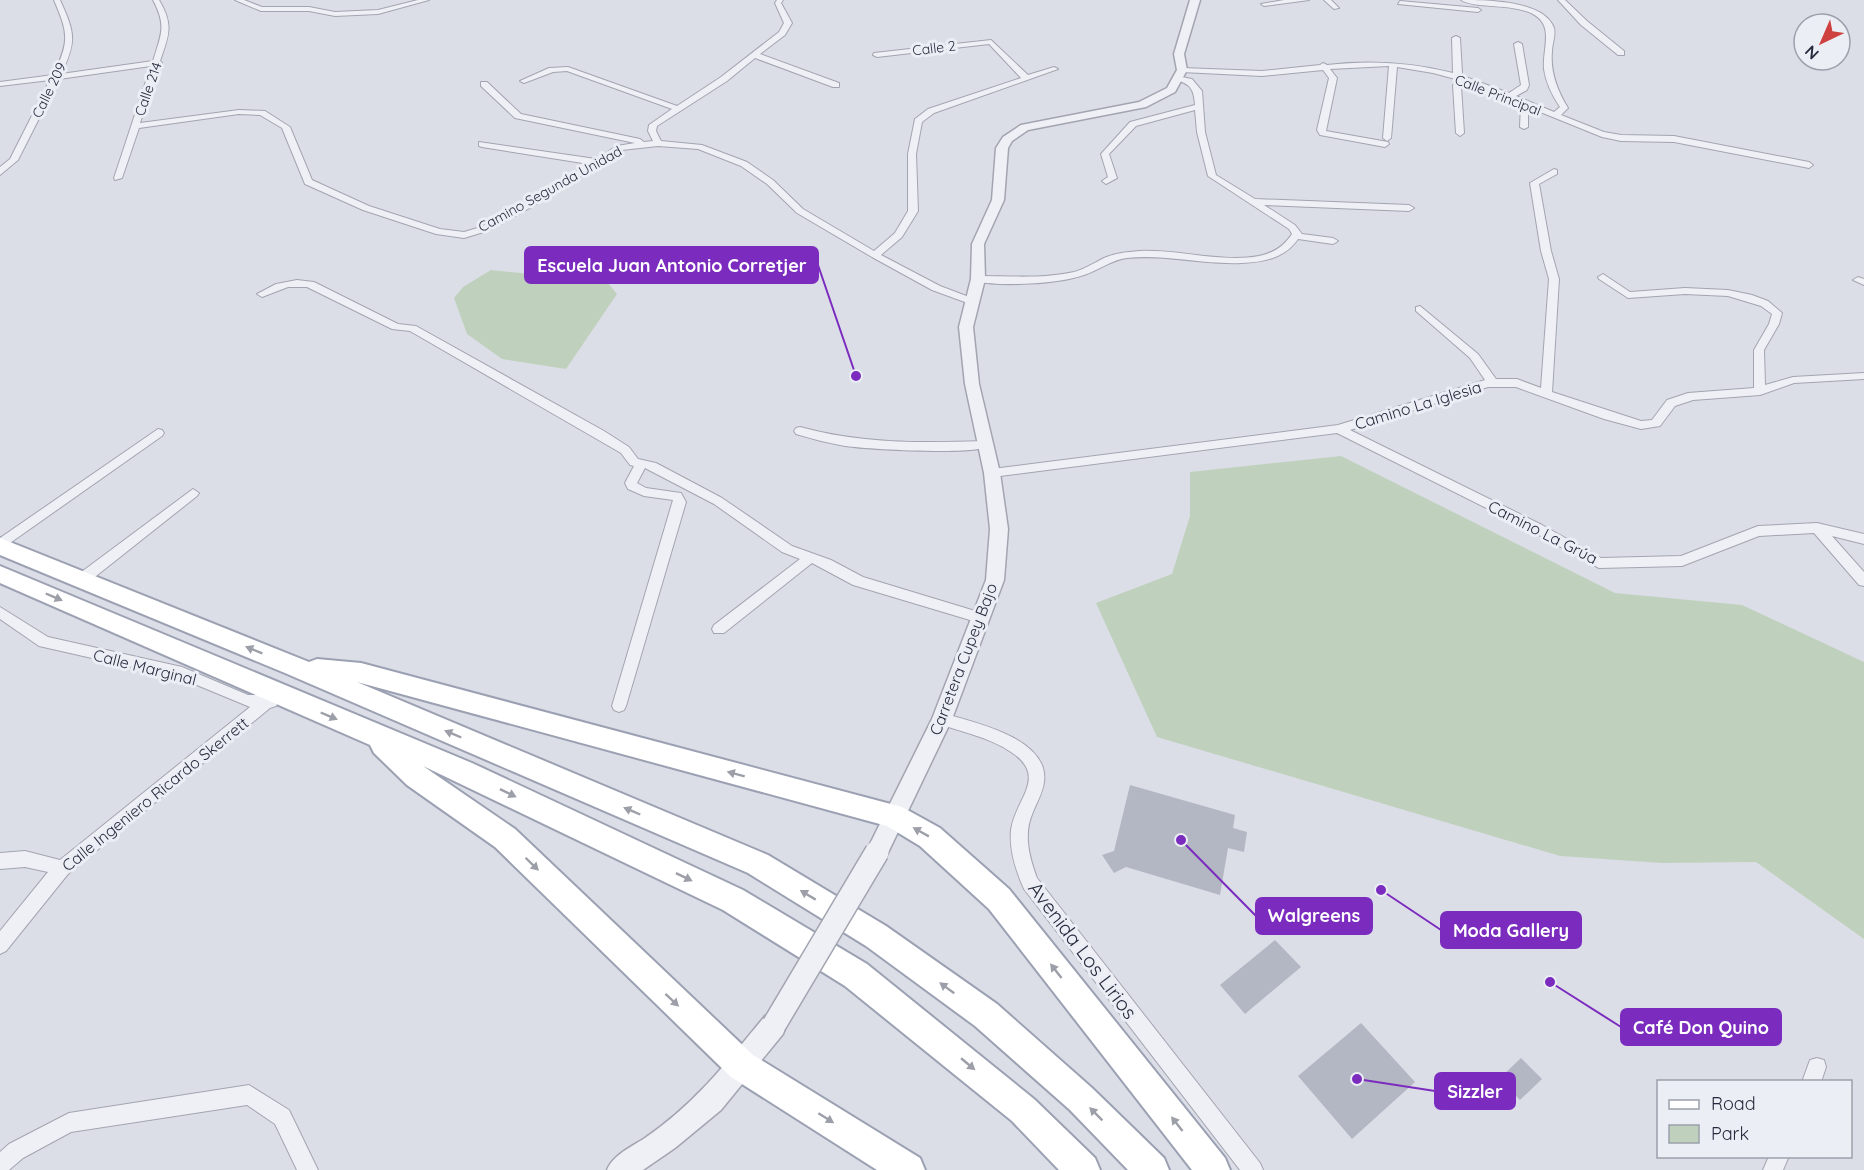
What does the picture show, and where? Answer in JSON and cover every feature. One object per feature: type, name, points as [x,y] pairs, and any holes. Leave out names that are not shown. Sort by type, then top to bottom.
[{"type":"main road","points":[[0,545],[293,666],[758,864],[876,936],[986,1015],[1081,1099],[1152,1170]]},
{"type":"main road","points":[[0,574],[373,735],[464,771],[733,900],[856,975],[1023,1110],[1083,1170]]},
{"type":"main road","points":[[293,666],[361,673],[893,816],[930,837],[999,899],[1214,1170]]},
{"type":"main road","points":[[373,735],[416,777],[505,838],[742,1065],[909,1170]]},
{"type":"street","name":"Calle 209","points":[[0,172],[14,160],[68,52],[69,27],[57,0]]},
{"type":"street","name":"Calle 214","points":[[118,178],[158,63],[166,32],[165,16],[156,0]]},
{"type":"street","points":[[238,0],[261,9],[309,9],[335,14],[378,12],[426,0]]},
{"type":"street","points":[[658,143],[652,131],[653,126],[676,108],[724,79],[782,33],[788,23],[778,3],[780,0]]},
{"type":"street","points":[[978,279],[1048,279],[1081,274],[1117,256],[1168,254],[1238,262],[1272,254],[1293,243],[1296,236],[1292,227],[1212,176],[1201,132],[1198,91],[1181,74],[1179,54],[1195,0]]},
{"type":"street","points":[[1261,2],[1305,0]]},
{"type":"street","points":[[1327,0],[1336,8]]},
{"type":"street","points":[[1464,0],[1519,5],[1545,21],[1550,27],[1546,63],[1551,89],[1564,108],[1554,116]]},
{"type":"street","points":[[1561,0],[1584,23],[1621,53]]},
{"type":"street","points":[[1261,2],[1269,12]]},
{"type":"street","points":[[1400,3],[1519,14],[1531,12]]},
{"type":"street","points":[[1452,78],[1458,73],[1456,38]]},
{"type":"street","name":"Calle 2","points":[[877,55],[991,42],[1025,77]]},
{"type":"street","points":[[1507,98],[1524,88],[1525,85],[1518,44]]},
{"type":"street","points":[[754,55],[836,85]]},
{"type":"street","points":[[0,84],[158,63]]},
{"type":"street","points":[[1323,65],[1333,78],[1321,130],[1323,133],[1386,141],[1393,64]]},
{"type":"street","name":"Calle Principal","points":[[1181,74],[1257,74],[1323,65],[1393,64],[1462,81],[1554,116],[1621,138],[1674,139],[1809,165]]},
{"type":"street","points":[[524,81],[552,70],[568,69],[676,108]]},
{"type":"street","points":[[875,255],[899,236],[913,211],[912,154],[918,121],[931,111],[1025,77],[1054,69]]},
{"type":"street","name":"Carretera Cupey Bajo","points":[[620,1170],[666,1140],[712,1101],[774,1025],[876,852],[942,719],[995,580],[999,529],[992,473],[972,384],[966,327],[978,279],[978,244],[998,200],[1000,157],[1007,139],[1017,131],[1034,124],[1142,105],[1171,90],[1181,74]]},
{"type":"street","points":[[1460,133],[1457,86],[1462,81]]},
{"type":"street","points":[[484,84],[518,116],[647,144]]},
{"type":"street","points":[[1524,105],[1524,127]]},
{"type":"street","points":[[1106,181],[1113,178],[1105,156],[1107,149],[1133,124],[1199,106]]},
{"type":"street","name":"Camino Segunda Unidad","points":[[136,126],[239,112],[261,113],[286,127],[308,182],[366,208],[439,232],[464,235],[484,230],[621,148],[658,143],[699,147],[744,164],[770,182],[800,211],[936,288],[973,303]]},
{"type":"street","points":[[482,144],[596,162]]},
{"type":"street","points":[[1546,392],[1554,279],[1546,251],[1534,183],[1554,172]]},
{"type":"street","points":[[1251,202],[1409,208]]},
{"type":"street","points":[[1296,236],[1333,241]]},
{"type":"street","points":[[1603,277],[1628,295],[1655,291],[1690,291],[1739,295],[1769,304],[1777,313],[1774,324],[1759,350],[1760,391]]},
{"type":"street","points":[[262,294],[285,283],[297,281],[310,284],[396,327],[412,328],[600,434],[625,450],[634,462],[652,466],[718,501],[787,549],[811,557],[858,581],[980,618]]},
{"type":"street","points":[[1420,309],[1474,356],[1493,383]]},
{"type":"street","name":"Camino La Iglesia","points":[[992,473],[1339,429],[1493,383],[1517,383],[1608,416],[1641,425],[1656,423],[1671,403],[1692,396],[1760,391],[1793,380],[1864,376]]},
{"type":"street","name":"Camino La Grúa","points":[[1339,429],[1527,523],[1599,563],[1682,561],[1758,531],[1817,528],[1864,539]]},
{"type":"street","points":[[800,431],[828,441],[919,447],[985,445]]},
{"type":"street","points":[[0,545],[158,433]]},
{"type":"street","points":[[619,706],[680,502],[677,496],[645,492],[632,486],[631,483],[641,464]]},
{"type":"street","points":[[81,580],[193,493]]},
{"type":"street","points":[[1817,528],[1864,582]]},
{"type":"street","points":[[719,629],[811,557]]},
{"type":"street","name":"Calle Marginal","points":[[0,612],[44,642],[182,673],[247,701],[297,702]]},
{"type":"street","name":"Calle Ingeniero Ricardo Skerrett","points":[[0,945],[63,868],[268,701]]},
{"type":"street","name":"Avenida Los Lirios","points":[[942,719],[996,736],[1032,760],[1037,772],[1037,781],[1018,830],[1020,858],[1029,883],[1254,1170]]},
{"type":"street","points":[[0,861],[25,859],[63,868]]},
{"type":"street","points":[[0,1165],[16,1151],[69,1123],[249,1095],[282,1117],[308,1170]]},
{"type":"green space","points":[[491,270],[607,282],[617,294],[566,369],[502,359],[467,334],[454,298],[463,287]]},
{"type":"green space","points":[[1341,456],[1615,593],[1742,605],[1864,662],[1864,939],[1756,862],[1662,863],[1560,856],[1157,737],[1096,603],[1172,574],[1190,516],[1190,472]]},
{"type":"building","points":[[1130,785],[1235,815],[1233,828],[1247,832],[1244,852],[1228,848],[1220,895],[1126,867],[1114,873],[1102,855],[1114,851]]},
{"type":"building","points":[[1275,940],[1301,967],[1245,1014],[1220,985]]},
{"type":"building","points":[[1361,1023],[1415,1082],[1352,1139],[1298,1076]]},
{"type":"building","points":[[1521,1058],[1542,1079],[1520,1100],[1499,1079]]},
{"type":"place","name":"Escuela Juan Antonio Corretjer","points":[[856,376]]},
{"type":"place","name":"Walgreens","points":[[1181,840]]},
{"type":"place","name":"Moda Gallery","points":[[1381,890]]},
{"type":"place","name":"Café Don Quino","points":[[1550,982]]},
{"type":"place","name":"Sizzler","points":[[1357,1079]]}]
